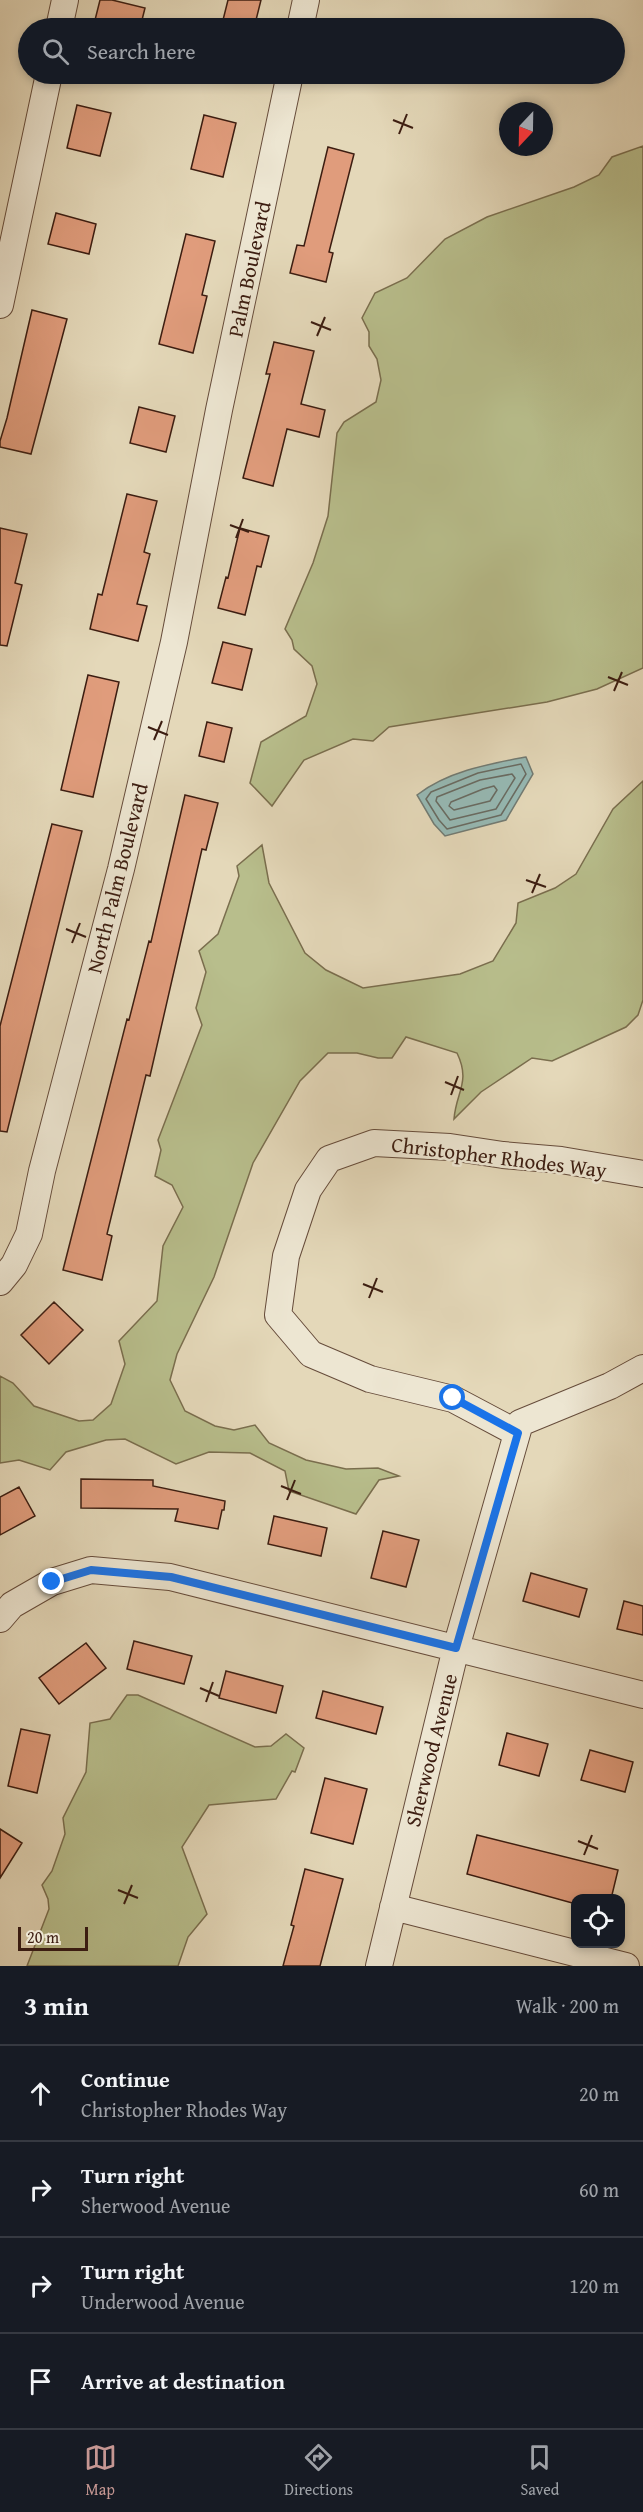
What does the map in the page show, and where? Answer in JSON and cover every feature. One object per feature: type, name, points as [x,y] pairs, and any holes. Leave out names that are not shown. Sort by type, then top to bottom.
[{"type":"street","points":[[62,18],[66,0]]},
{"type":"street","points":[[302,18],[306,0]]},
{"type":"street","points":[[0,305],[48,84]]},
{"type":"street","name":"Palm Boulevard","points":[[209,465],[288,84]]},
{"type":"street","name":"North Palm Boulevard","points":[[0,1282],[14,1265],[29,1234],[42,1172],[123,857],[174,642],[209,465]]},
{"type":"street","name":"Christopher Rhodes Way","points":[[518,1433],[453,1398],[370,1379],[311,1354],[278,1315],[286,1256],[308,1190],[329,1159],[374,1143],[450,1147],[561,1160],[643,1174]]},
{"type":"street","points":[[518,1433],[520,1423],[610,1386],[643,1368]]},
{"type":"street","name":"Sherwood Avenue","points":[[379,1966],[456,1648],[518,1433]]},
{"type":"street","points":[[0,1619],[12,1605],[52,1582],[91,1570],[171,1577],[643,1695]]},
{"type":"street","points":[[393,1907],[626,1966]]},
{"type":"green space","points":[[643,146],[643,668],[597,689],[547,702],[389,727],[373,741],[353,739],[304,760],[272,806],[250,783],[261,742],[306,716],[317,684],[312,666],[294,649],[292,640],[285,629],[313,563],[328,516],[337,433],[344,422],[376,402],[381,380],[377,359],[369,346],[369,332],[362,318],[375,293],[407,278],[445,239],[487,217],[574,187],[599,175],[612,157]]},
{"type":"green space","points":[[643,781],[643,1000],[638,1015],[626,1027],[552,1061],[532,1058],[481,1092],[454,1119],[463,1080],[457,1053],[406,1037],[392,1058],[378,1058],[357,1053],[328,1053],[300,1081],[253,1163],[214,1277],[177,1354],[170,1380],[185,1411],[215,1426],[234,1430],[255,1425],[269,1443],[306,1460],[346,1469],[378,1468],[399,1476],[379,1480],[356,1514],[289,1491],[285,1471],[250,1453],[209,1452],[176,1464],[125,1439],[106,1440],[66,1452],[50,1470],[19,1460],[0,1463],[0,1376],[13,1383],[34,1406],[79,1421],[93,1420],[111,1404],[125,1364],[119,1341],[157,1301],[163,1246],[183,1207],[172,1185],[155,1176],[161,1150],[158,1140],[202,1025],[196,1008],[206,972],[199,951],[218,934],[239,876],[237,866],[262,845],[269,883],[305,953],[326,970],[363,988],[460,974],[493,961],[516,923],[518,903],[555,888],[576,874],[613,809]]},
{"type":"green space","points":[[127,1695],[138,1695],[255,1747],[271,1746],[286,1734],[304,1748],[295,1772],[292,1771],[276,1799],[209,1805],[182,1847],[207,1914],[188,1937],[178,1966],[27,1966],[49,1909],[48,1899],[42,1885],[52,1871],[65,1834],[63,1818],[86,1772],[90,1723],[110,1719]]},
{"type":"water","points":[[526,757],[533,774],[506,820],[445,836],[434,824],[417,795],[455,774]]},
{"type":"building","points":[[100,0],[112,0],[145,8],[142,18],[96,18]]},
{"type":"building","points":[[228,0],[261,0],[256,18],[224,18]]},
{"type":"building","points":[[77,105],[111,113],[100,156],[67,148]]},
{"type":"building","points":[[204,115],[236,123],[223,177],[191,169]]},
{"type":"building","points":[[328,147],[354,154],[329,252],[333,253],[326,282],[290,273],[297,245],[304,246]]},
{"type":"building","points":[[56,213],[96,224],[89,254],[48,244]]},
{"type":"building","points":[[186,234],[215,241],[202,295],[207,296],[193,353],[159,344]]},
{"type":"building","points":[[32,310],[67,319],[31,454],[0,447],[0,441]]},
{"type":"building","points":[[274,342],[314,351],[301,404],[325,410],[319,437],[287,429],[273,486],[243,478],[270,374],[266,374]]},
{"type":"building","points":[[139,407],[175,416],[166,452],[130,443]]},
{"type":"building","points":[[127,494],[157,501],[144,552],[150,554],[137,604],[147,606],[138,641],[90,629],[98,594],[102,595]]},
{"type":"building","points":[[0,528],[27,534],[15,583],[22,585],[7,646],[0,645]]},
{"type":"building","points":[[240,528],[269,536],[261,567],[257,566],[245,615],[218,608]]},
{"type":"building","points":[[223,642],[252,649],[242,690],[212,683]]},
{"type":"building","points":[[88,675],[119,682],[93,797],[61,790]]},
{"type":"building","points":[[207,722],[232,728],[224,762],[199,756]]},
{"type":"building","points":[[185,795],[218,803],[206,850],[202,849],[150,1076],[146,1075],[107,1234],[112,1236],[102,1280],[63,1270],[127,1019],[129,1020],[149,941],[151,942]]},
{"type":"building","points":[[52,824],[82,831],[7,1132],[0,1131],[0,1026]]},
{"type":"building","points":[[54,1302],[83,1330],[49,1364],[21,1335]]},
{"type":"building","points":[[81,1479],[153,1480],[153,1486],[225,1501],[224,1510],[222,1510],[218,1529],[175,1521],[178,1509],[81,1508]]},
{"type":"building","points":[[19,1487],[35,1516],[0,1535],[0,1497]]},
{"type":"building","points":[[274,1516],[327,1528],[321,1556],[268,1544]]},
{"type":"building","points":[[383,1531],[419,1540],[406,1587],[371,1578]]},
{"type":"building","points":[[531,1573],[587,1589],[579,1617],[523,1601]]},
{"type":"building","points":[[624,1601],[643,1606],[643,1635],[617,1629]]},
{"type":"building","points":[[134,1641],[192,1656],[184,1684],[127,1669]]},
{"type":"building","points":[[86,1643],[106,1668],[59,1704],[39,1678]]},
{"type":"building","points":[[226,1671],[283,1686],[276,1713],[219,1698]]},
{"type":"building","points":[[323,1691],[383,1707],[376,1734],[316,1718]]},
{"type":"building","points":[[21,1729],[50,1735],[37,1793],[8,1786]]},
{"type":"building","points":[[507,1733],[548,1744],[539,1776],[499,1765]]},
{"type":"building","points":[[590,1750],[633,1762],[625,1792],[581,1780]]},
{"type":"building","points":[[325,1778],[367,1789],[353,1844],[311,1833]]},
{"type":"building","points":[[0,1829],[22,1843],[0,1878]]},
{"type":"building","points":[[477,1835],[618,1870],[612,1894],[571,1894],[571,1903],[467,1874]]},
{"type":"building","points":[[305,1869],[343,1879],[320,1966],[283,1966],[294,1926],[291,1925]]},
{"type":"route","points":[[52,1582],[91,1570],[171,1577],[456,1648],[518,1433],[453,1398]]}]
